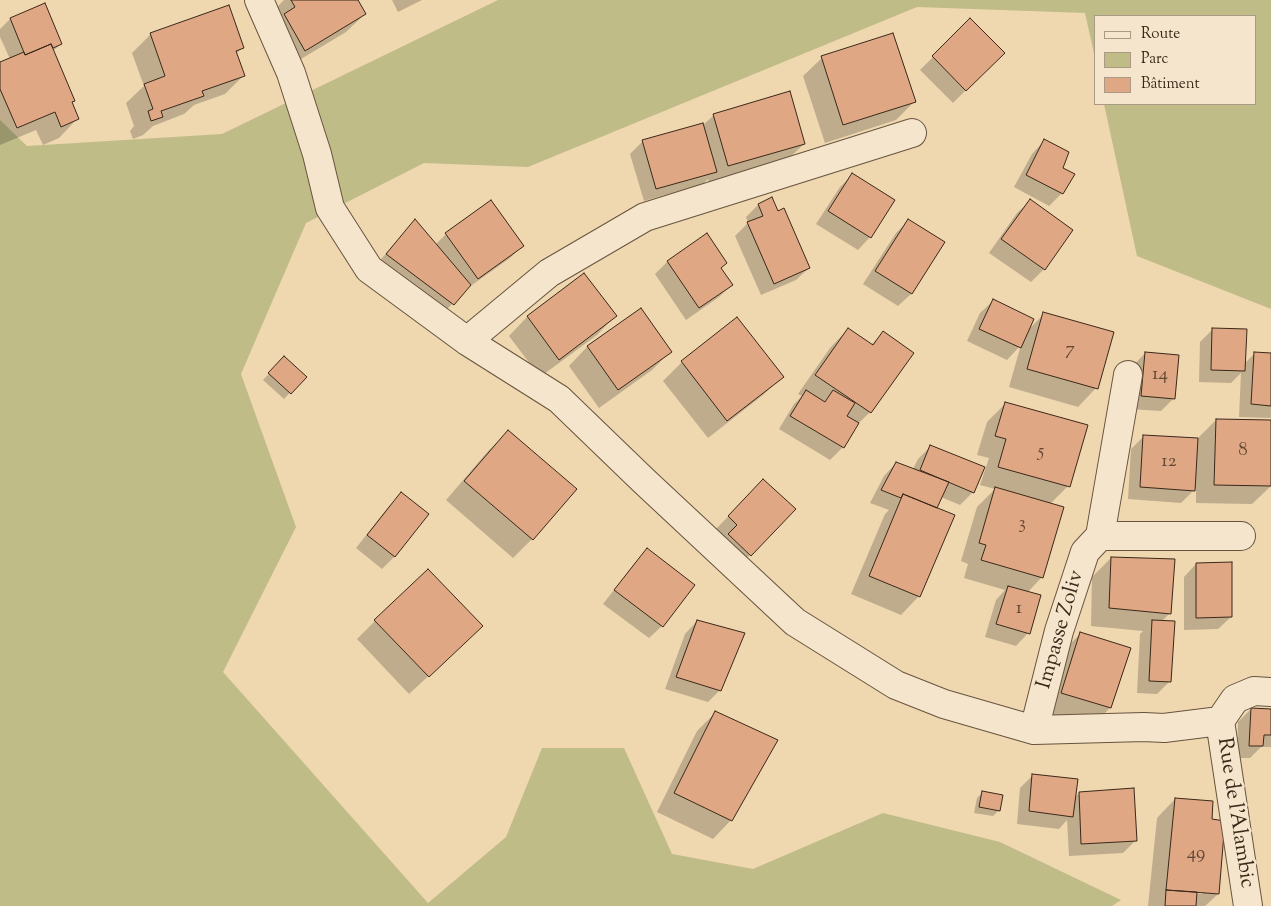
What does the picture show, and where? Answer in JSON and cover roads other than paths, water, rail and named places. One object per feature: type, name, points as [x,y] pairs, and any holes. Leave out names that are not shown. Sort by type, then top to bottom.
[{"type":"street","points":[[259,0],[291,73],[317,154],[330,208],[370,269],[467,341],[559,399],[795,622],[896,685],[944,704],[1034,730],[1164,728],[1220,721],[1235,699],[1254,691],[1271,692]]},
{"type":"street","points":[[467,341],[549,273],[645,217],[912,133]]},
{"type":"street","points":[[1128,375],[1100,536],[1241,536]]},
{"type":"street","name":"Impasse Zoliv","points":[[1034,730],[1059,631],[1085,552],[1100,536]]},
{"type":"street","name":"Rue de l'Alambic","points":[[1220,721],[1248,906]]}]
